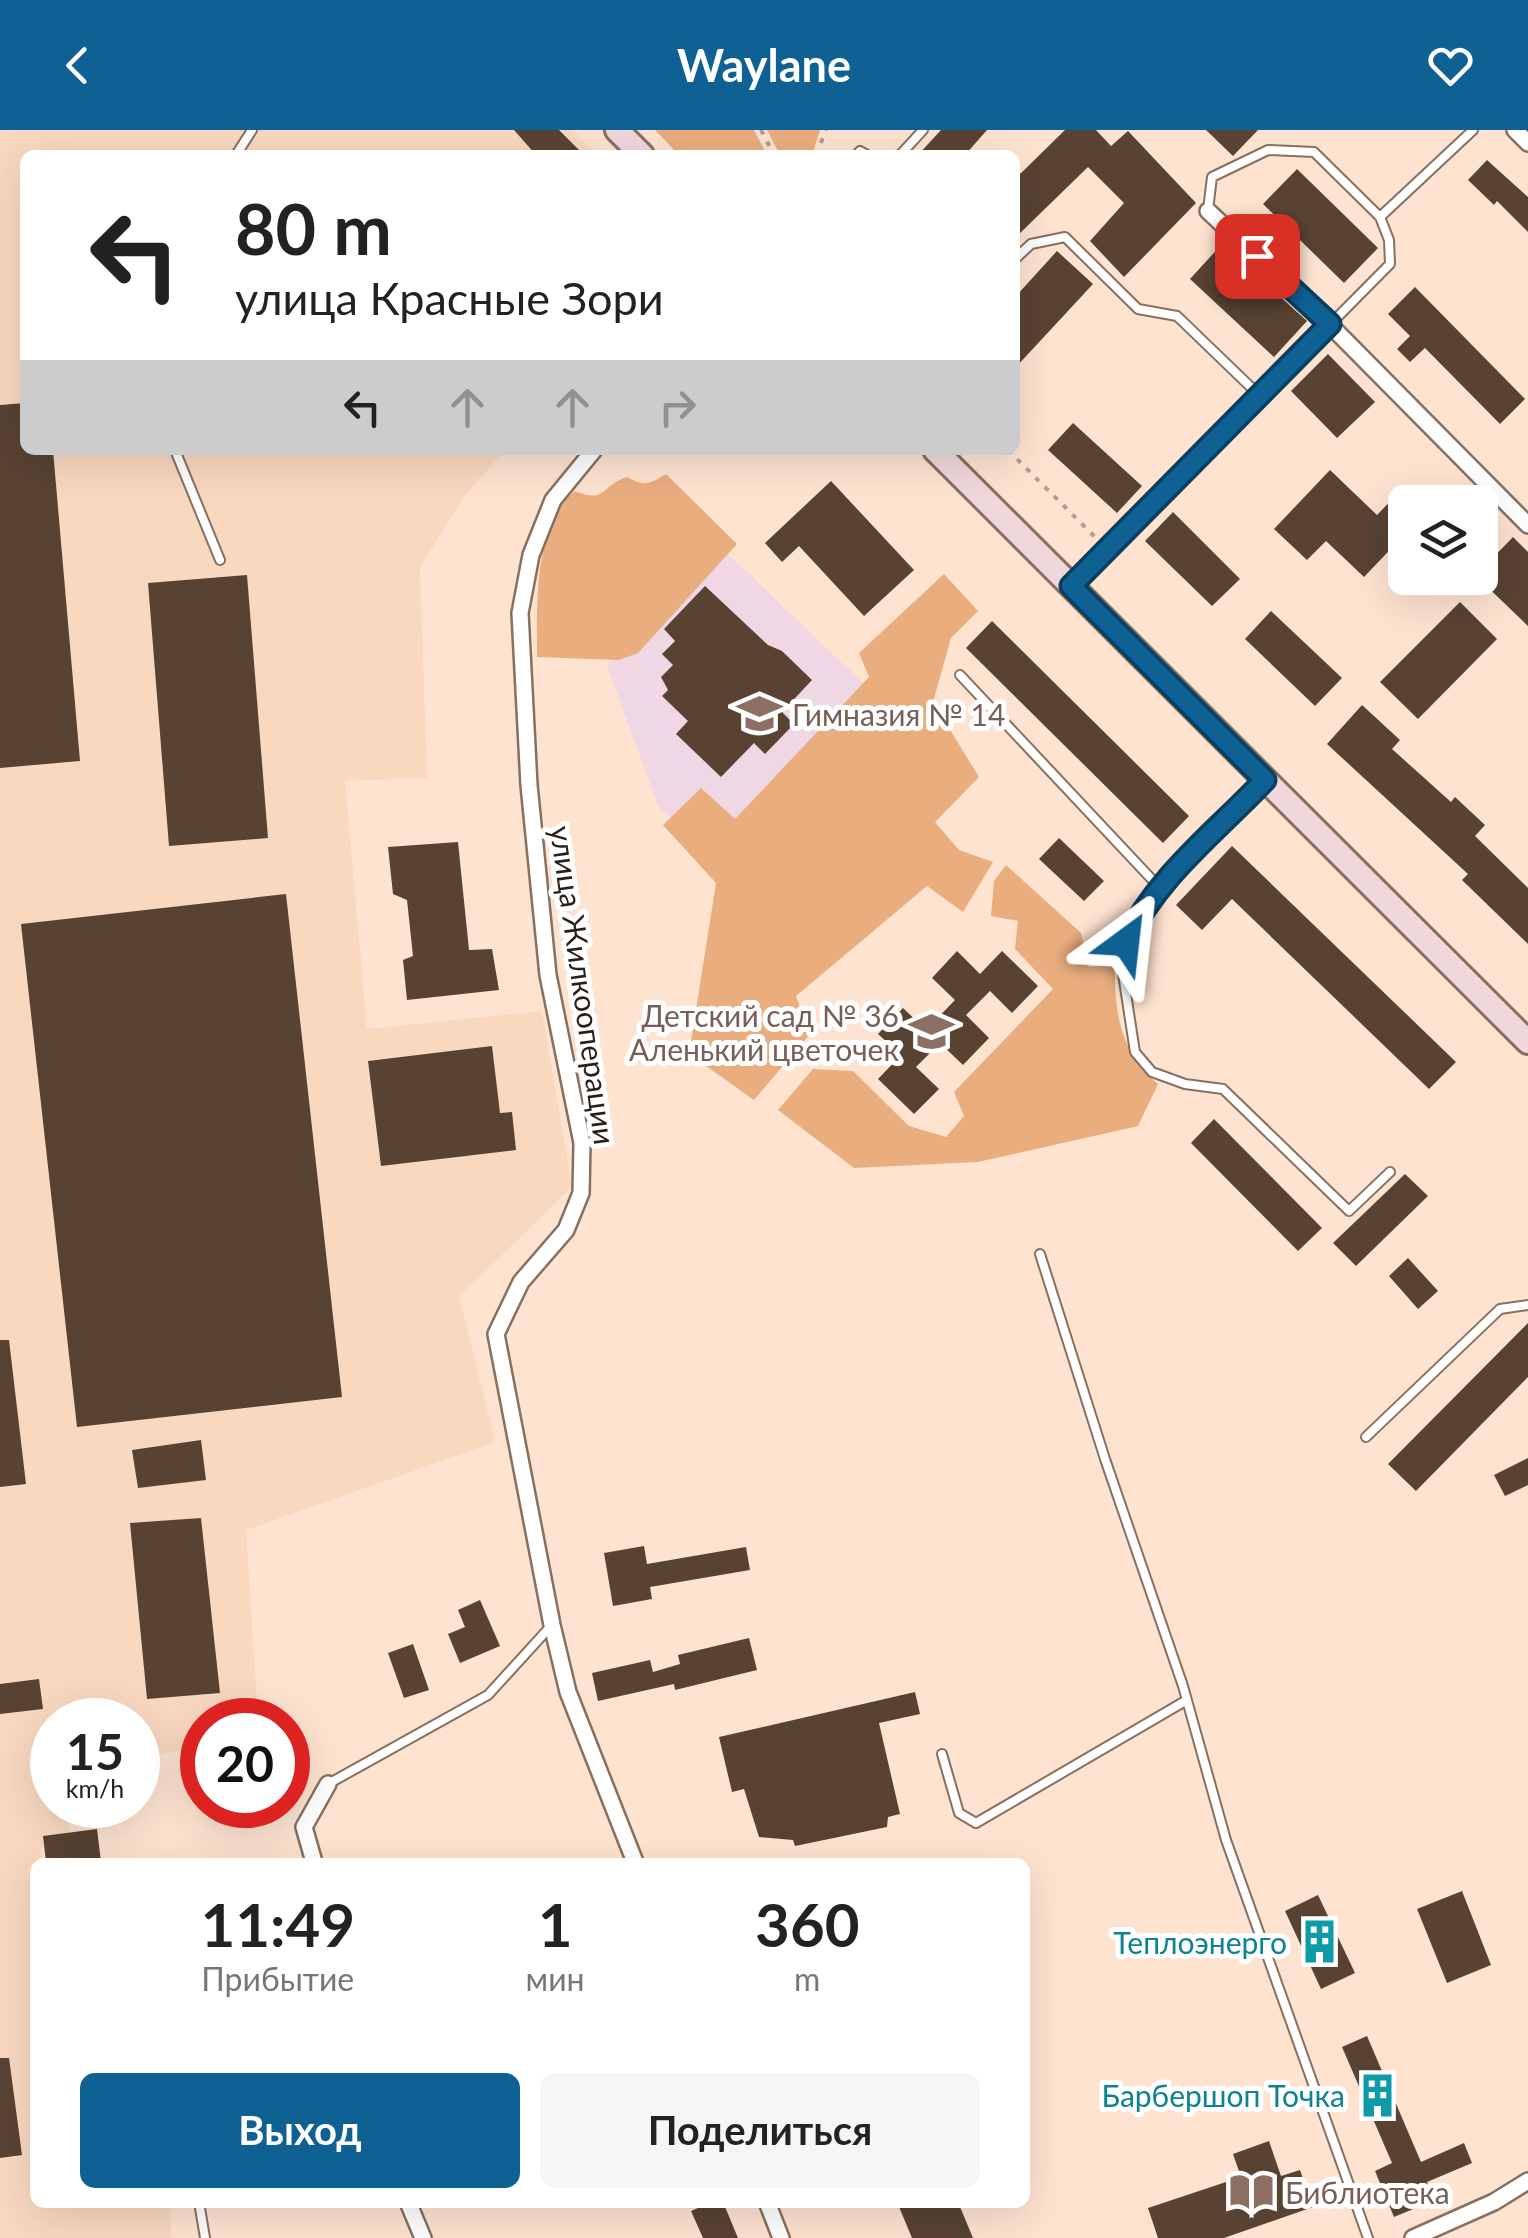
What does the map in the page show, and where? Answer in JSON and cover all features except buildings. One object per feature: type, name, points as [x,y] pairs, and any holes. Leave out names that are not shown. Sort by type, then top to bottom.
[{"type":"main road","points":[[617,130],[637,150]]},
{"type":"main road","points":[[940,455],[1528,1042]]},
{"type":"street","points":[[1516,130],[1528,143]]},
{"type":"street","points":[[1208,211],[1330,324],[1528,525]]},
{"type":"street","name":"улица Жилкооперации","points":[[590,455],[553,500],[530,555],[520,613],[529,785],[548,975],[582,1143],[580,1193],[566,1230],[520,1282],[496,1334],[568,1692],[633,1858]]},
{"type":"street","points":[[313,1858],[304,1827],[328,1784]]},
{"type":"street","points":[[1413,2238],[1494,2202],[1528,2181]]},
{"type":"street","points":[[410,2208],[422,2238]]},
{"type":"street","points":[[769,2208],[781,2238]]},
{"type":"lane","points":[[905,150],[923,130]]},
{"type":"lane","points":[[1380,217],[1473,130]]},
{"type":"lane","points":[[1071,586],[1390,264],[1389,240],[1380,217],[1314,152],[1268,150],[1212,177],[1208,211]]},
{"type":"lane","points":[[1020,255],[1031,244],[1065,237],[1138,309],[1176,316],[1260,396]]},
{"type":"lane","points":[[178,455],[220,560]]},
{"type":"lane","points":[[960,676],[1159,888]]},
{"type":"lane","points":[[1265,780],[1159,888],[1137,918],[1126,942],[1123,974],[1135,1052],[1152,1072],[1185,1084],[1224,1088],[1348,1212],[1390,1172]]},
{"type":"lane","points":[[1040,1254],[1104,1459],[1187,1700],[1226,1840],[1368,2238]]},
{"type":"lane","points":[[1366,1437],[1500,1309],[1528,1305]]},
{"type":"lane","points":[[328,1784],[488,1694],[552,1626]]},
{"type":"lane","points":[[942,1754],[959,1813],[976,1823],[1187,1700]]},
{"type":"lane","points":[[200,2208],[205,2238]]},
{"type":"path","points":[[1013,455],[1108,550]]},
{"type":"shaded area","points":[[0,130],[573,130],[592,150],[20,150],[20,455],[501,455],[466,494],[420,567],[427,778],[345,781],[367,1029],[542,1011],[572,1187],[459,1297],[495,1442],[246,1530],[257,1698],[180,1698],[180,1750],[160,1754],[160,1698],[30,1698],[30,1828],[70,1828],[72,1844],[41,1849],[42,1858],[30,1858],[30,2208],[171,2208],[171,2238],[0,2238]]},
{"type":"shaded area","points":[[655,130],[754,130],[764,150],[674,150]]},
{"type":"shaded area","points":[[767,130],[820,130],[814,150],[777,150]]},
{"type":"shaded area","points":[[666,474],[737,544],[638,653],[619,660],[537,657],[540,568],[551,523],[561,505],[575,491],[593,496],[627,477],[647,483]]},
{"type":"shaded area","name":"Гимназия № 14","points":[[721,547],[945,762],[785,928],[658,806],[607,666]]},
{"type":"shaded area","points":[[944,574],[978,611],[951,638],[933,702],[979,777],[935,822],[959,850],[993,862],[963,912],[927,886],[796,996],[810,1034],[754,1100],[689,1054],[716,883],[663,825],[701,788],[735,819],[869,677],[859,653]]},
{"type":"shaded area","points":[[1006,865],[1081,933],[1089,967],[1115,965],[1118,1015],[1127,1045],[1158,1084],[1138,1126],[978,1162],[854,1168],[778,1110],[813,1069],[853,1071],[909,1126],[946,1137],[964,1116],[954,1092],[1053,989],[1015,949],[1018,921],[991,916],[994,881]]},
{"type":"place","name":"Гимназия № 14","points":[[759,714]]},
{"type":"place","name":"Детский сад № 36 Аленький цветочек","points":[[932,1032]]},
{"type":"place","name":"Теплоэнерго","points":[[1320,1942]]},
{"type":"place","name":"Барбершоп Точка","points":[[1378,2095]]},
{"type":"place","name":"Библиотека","points":[[1252,2192]]},
{"type":"route","points":[[1126,942],[1137,918],[1159,888],[1265,780],[1071,586],[1330,324],[1257,256]]}]
